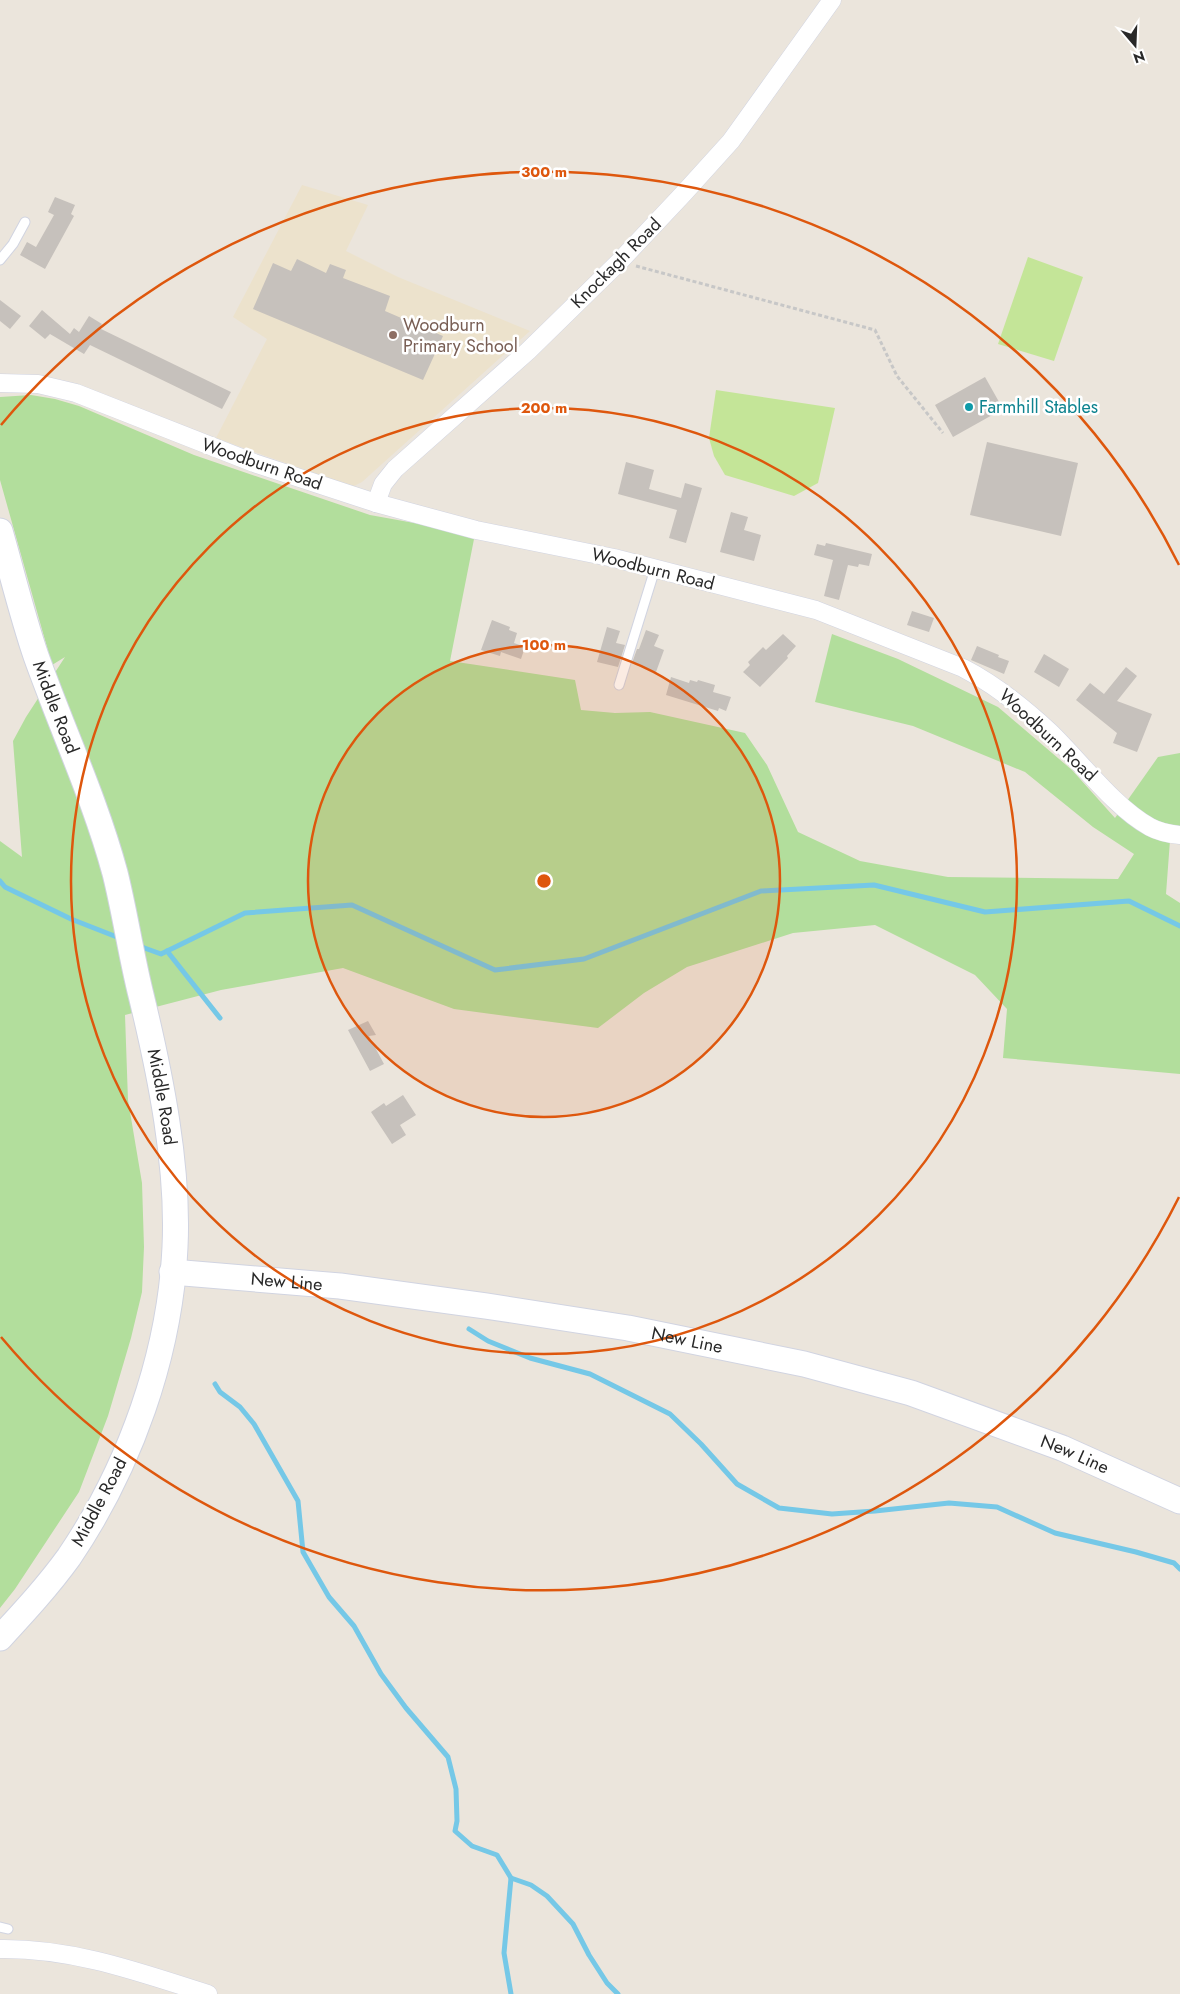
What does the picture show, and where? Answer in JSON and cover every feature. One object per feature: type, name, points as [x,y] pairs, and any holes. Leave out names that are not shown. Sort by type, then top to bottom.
[{"type":"main road","name":"Middle Road","points":[[0,531],[35,652],[97,816],[114,873],[140,991],[170,1148],[175,1220],[175,1246],[165,1328],[150,1387],[112,1482],[100,1508],[68,1558],[32,1603],[0,1638]]},
{"type":"main road","name":"New Line","points":[[172,1272],[340,1286],[486,1306],[628,1328],[804,1364],[920,1397],[1062,1448],[1180,1501]]},
{"type":"street","name":"Knockagh Road","points":[[376,503],[383,484],[395,470],[528,350],[620,261],[730,141],[832,0]]},
{"type":"street","name":"Woodburn Road","points":[[0,383],[38,384],[76,393],[254,464],[376,503],[476,530],[614,558],[816,610],[963,668],[988,682],[1021,707],[1051,734],[1137,818],[1151,828],[1180,835]]},
{"type":"street","points":[[0,1949],[67,1953],[135,1971],[208,1994]]},
{"type":"lane","points":[[0,260],[13,244],[25,222]]},
{"type":"lane","points":[[619,685],[655,569]]},
{"type":"path","points":[[620,261],[875,330],[897,376],[943,434]]},
{"type":"shaded area","name":"Woodburn Primary School","points":[[302,185],[368,205],[346,251],[398,277],[530,331],[362,482],[352,487],[216,438],[267,339],[233,317]]},
{"type":"green space","points":[[1028,257],[1083,277],[1054,361],[998,344]]},
{"type":"green space","points":[[716,390],[835,408],[818,483],[794,496],[725,475],[714,456],[709,438]]},
{"type":"green space","points":[[31,395],[79,406],[194,455],[370,515],[475,534],[450,661],[575,680],[581,710],[615,713],[650,712],[745,733],[767,765],[798,832],[860,861],[948,877],[1118,879],[1134,854],[1093,827],[1025,772],[913,726],[815,702],[832,634],[898,659],[998,707],[1072,770],[1115,818],[1158,757],[1180,753],[1180,828],[1171,827],[1166,894],[1180,903],[1180,1074],[1003,1058],[1007,1009],[975,975],[875,925],[793,933],[687,967],[644,993],[598,1028],[454,1009],[343,968],[221,990],[125,1015],[128,1100],[142,1183],[144,1247],[142,1292],[131,1338],[108,1416],[79,1492],[15,1589],[0,1608],[0,841],[22,857],[13,741],[26,717],[65,657],[52,665],[0,480],[0,397]]},
{"type":"building","points":[[55,197],[75,205],[71,214],[74,216],[45,269],[20,255],[27,242],[36,247],[54,215],[48,212]]},
{"type":"building","name":"Woodburn Primary School","points":[[297,259],[326,273],[330,264],[346,270],[343,278],[390,296],[385,311],[443,336],[423,380],[253,309],[273,263],[291,271]]},
{"type":"building","points":[[0,300],[21,316],[10,329],[0,321]]},
{"type":"building","points":[[42,310],[70,334],[74,328],[79,332],[89,316],[102,324],[99,328],[231,392],[222,409],[90,345],[84,354],[50,334],[45,339],[29,326]]},
{"type":"building","name":"Farmhill Stables","points":[[985,377],[1003,409],[953,437],[935,405]]},
{"type":"building","points":[[987,442],[1078,463],[1061,536],[970,515]]},
{"type":"building","points":[[626,462],[654,470],[649,489],[681,498],[685,483],[702,488],[686,543],[669,538],[677,510],[618,494]]},
{"type":"building","points":[[731,512],[748,517],[744,530],[761,535],[754,561],[720,552]]},
{"type":"building","points":[[826,543],[872,554],[869,566],[859,564],[858,567],[848,565],[839,600],[824,596],[833,560],[814,555],[817,544],[825,546]]},
{"type":"building","points":[[912,611],[934,618],[929,632],[907,625]]},
{"type":"building","points":[[492,620],[510,627],[509,630],[517,633],[514,643],[525,647],[521,659],[501,652],[500,656],[481,650]]},
{"type":"building","points":[[607,627],[620,631],[616,643],[625,645],[618,667],[597,662]]},
{"type":"building","points":[[646,630],[659,635],[654,646],[664,650],[656,672],[632,663]]},
{"type":"building","points":[[783,634],[796,646],[787,656],[788,658],[760,687],[743,672],[750,665],[748,662],[763,647],[766,650]]},
{"type":"building","points":[[977,646],[1009,661],[1004,674],[971,660]]},
{"type":"building","points":[[1044,654],[1069,669],[1059,687],[1034,672]]},
{"type":"building","points":[[1126,667],[1137,676],[1117,701],[1152,714],[1137,752],[1113,743],[1117,733],[1076,700],[1090,683],[1104,694]]},
{"type":"building","points":[[671,677],[689,683],[690,680],[697,682],[698,680],[715,685],[713,692],[731,697],[726,711],[719,708],[718,711],[666,695]]},
{"type":"building","points":[[368,1021],[376,1035],[369,1036],[384,1064],[370,1071],[348,1030]]},
{"type":"building","points":[[403,1095],[416,1115],[400,1125],[406,1135],[392,1144],[371,1112],[384,1103],[386,1106]]},
{"type":"waterway","points":[[0,881],[5,887],[71,919],[122,939]]},
{"type":"waterway","points":[[139,946],[161,954],[245,913],[352,905],[495,970],[584,959],[761,891],[874,885],[985,912],[1129,901],[1180,926]]},
{"type":"waterway","points":[[167,951],[220,1018]]},
{"type":"waterway","points":[[469,1329],[488,1341],[530,1358],[590,1374],[670,1414],[701,1444],[737,1484],[779,1508],[832,1514],[949,1503],[997,1507],[1055,1533],[1136,1552],[1174,1563],[1180,1569]]},
{"type":"waterway","points":[[215,1384],[220,1392],[240,1407],[254,1424],[298,1501],[303,1552],[329,1597],[354,1626],[381,1674],[406,1708],[448,1757],[456,1789],[457,1821],[455,1831],[472,1846],[497,1855],[511,1878],[504,1953],[511,1994]]},
{"type":"waterway","points":[[511,1878],[531,1885],[547,1896],[573,1924],[589,1955],[607,1983],[618,1994]]},
{"type":"place","name":"Woodburn Primary School","points":[[393,335]]},
{"type":"place","name":"Farmhill Stables","points":[[969,407]]}]
